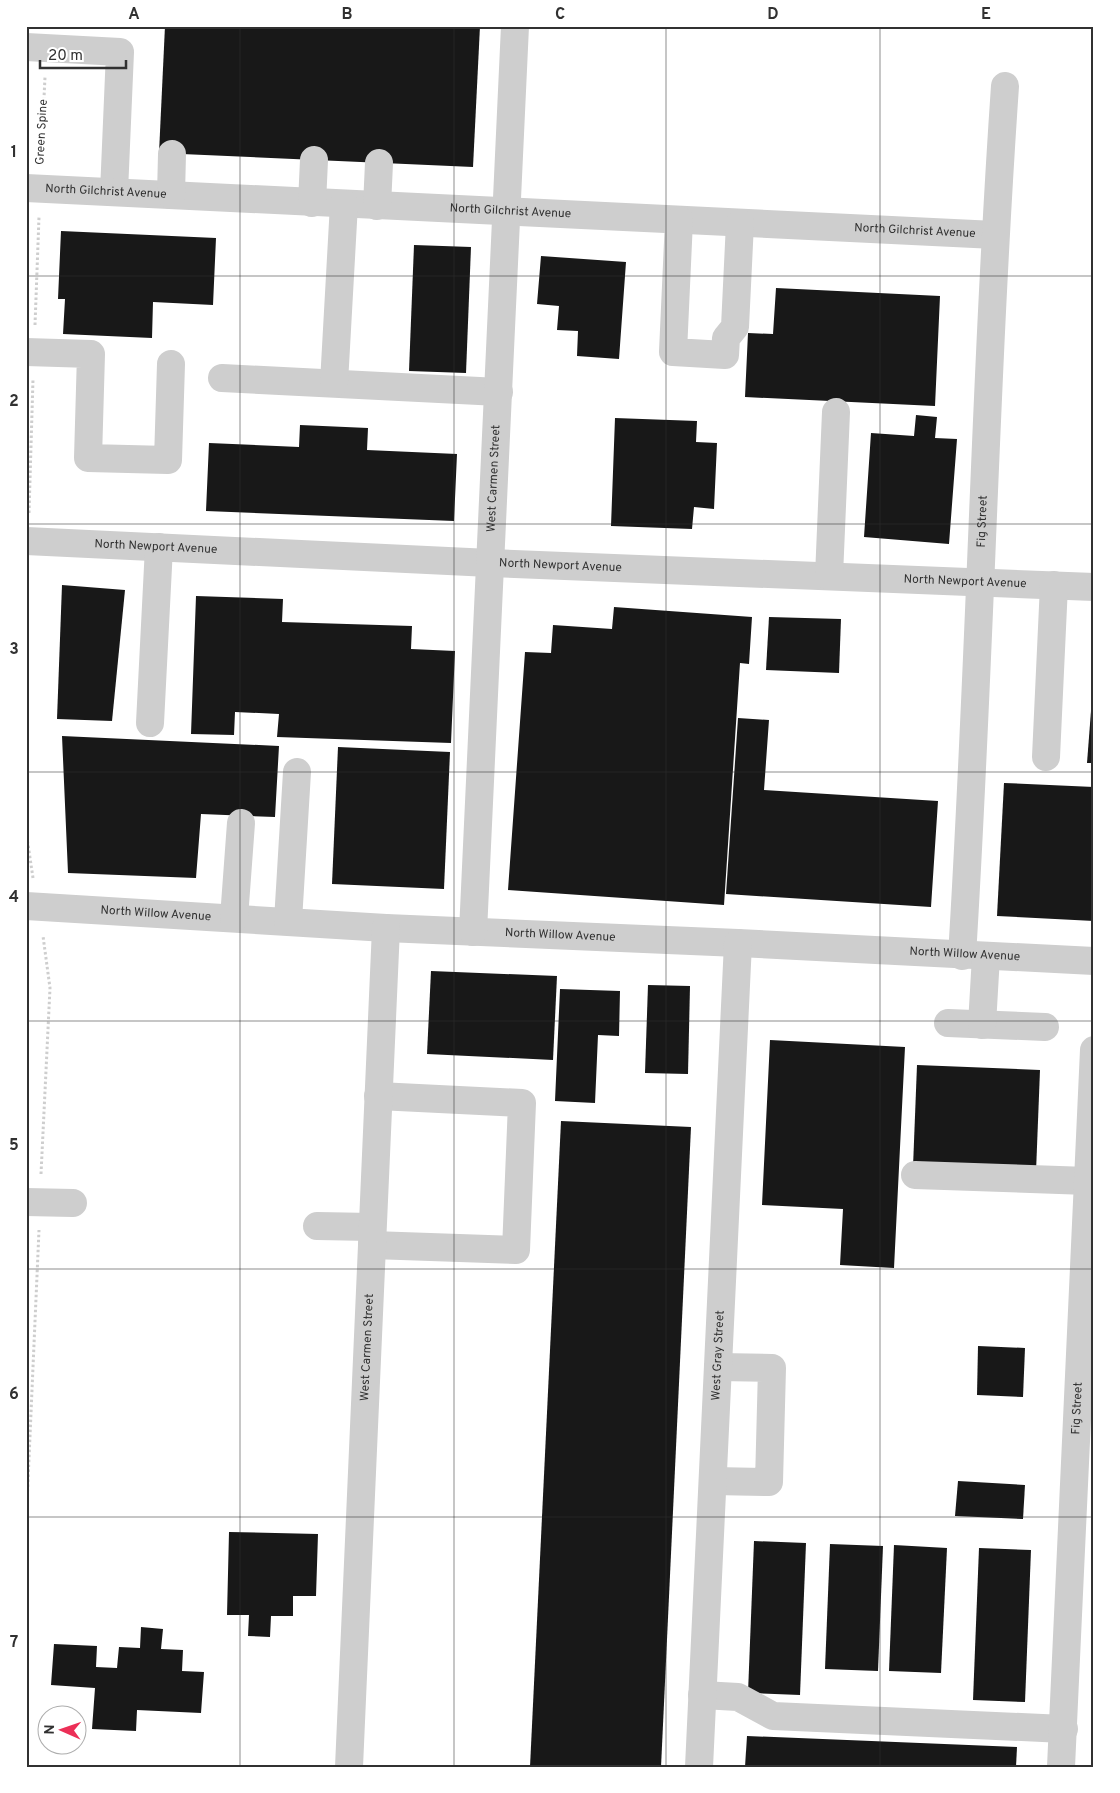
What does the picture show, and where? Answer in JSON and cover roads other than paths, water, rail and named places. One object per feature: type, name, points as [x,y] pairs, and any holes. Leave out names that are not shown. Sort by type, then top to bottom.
[{"type":"street","points":[[27,26],[33,45],[120,52],[114,192]]},
{"type":"street","name":"West Carmen Street","points":[[473,932],[508,211],[515,26]]},
{"type":"street","name":"Fig Street","points":[[982,1025],[974,956],[975,728],[995,235],[1005,86]]},
{"type":"street","points":[[171,195],[172,154]]},
{"type":"street","points":[[312,203],[314,160]]},
{"type":"street","points":[[377,206],[379,163]]},
{"type":"street","name":"North Gilchrist Avenue","points":[[33,188],[995,235]]},
{"type":"street","points":[[334,383],[344,204]]},
{"type":"street","points":[[679,220],[673,352],[725,355],[726,338],[735,327],[740,222]]},
{"type":"street","points":[[30,352],[91,354],[88,458],[168,460],[171,364]]},
{"type":"street","points":[[222,378],[499,392]]},
{"type":"street","points":[[828,576],[836,412]]},
{"type":"street","name":"North Newport Avenue","points":[[27,541],[490,563],[1094,587]]},
{"type":"street","points":[[150,723],[159,547]]},
{"type":"street","points":[[1046,757],[1054,585]]},
{"type":"street","points":[[288,921],[297,772]]},
{"type":"street","points":[[234,918],[240,824]]},
{"type":"street","name":"North Willow Avenue","points":[[26,906],[386,928],[1094,961]]},
{"type":"street","name":"West Carmen Street","points":[[349,1767],[386,928]]},
{"type":"street","name":"West Gray Street","points":[[699,1767],[738,943]]},
{"type":"street","points":[[948,1024],[1045,1027]]},
{"type":"street","name":"Fig Street","points":[[1062,1767],[1094,1050]]},
{"type":"street","points":[[316,1226],[372,1236],[516,1250],[522,1103],[378,1096]]},
{"type":"street","points":[[915,1175],[1088,1182]]},
{"type":"street","points":[[26,1202],[73,1203]]},
{"type":"street","points":[[713,1481],[769,1482],[772,1368],[718,1367]]},
{"type":"street","points":[[702,1695],[738,1697],[773,1716],[1064,1729]]}]
